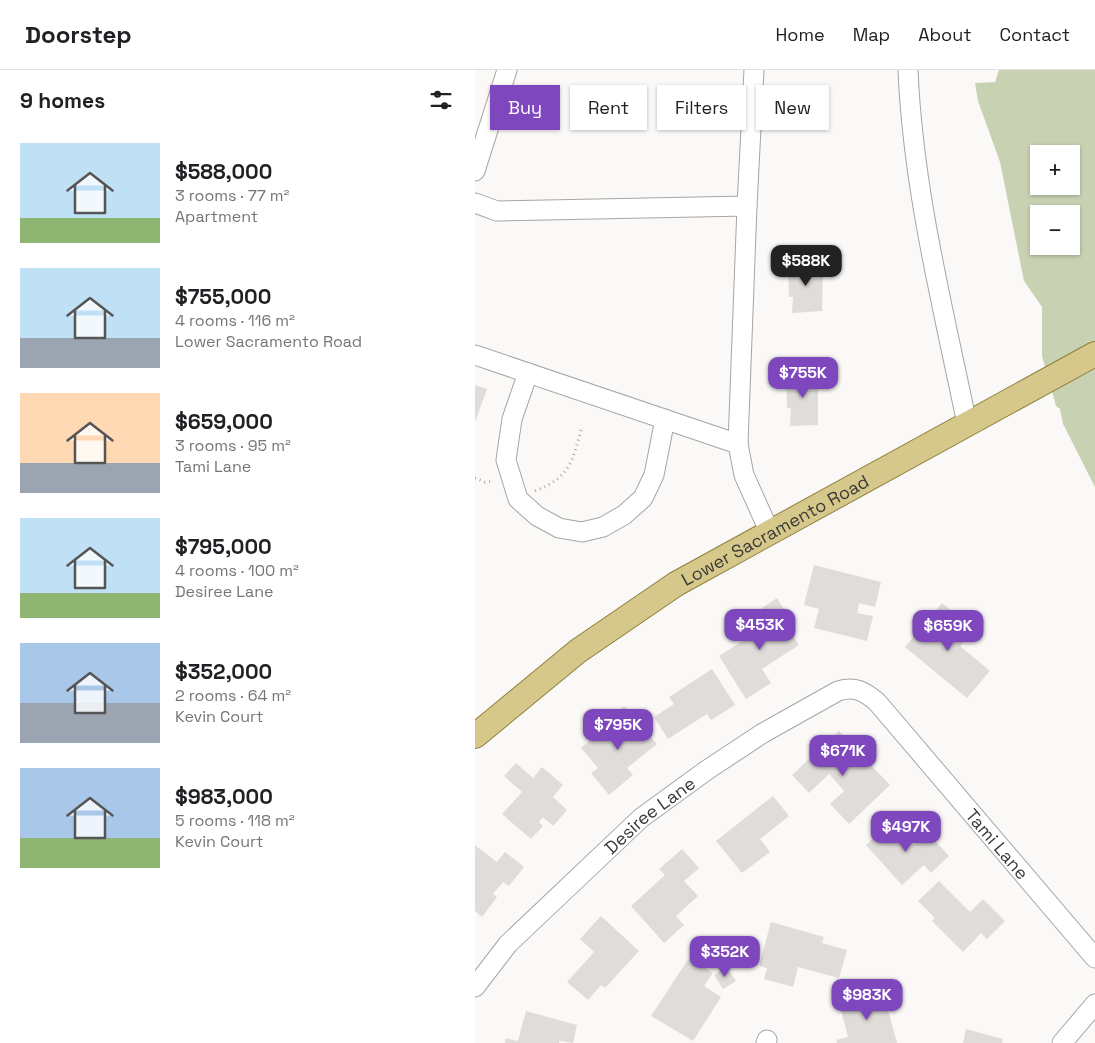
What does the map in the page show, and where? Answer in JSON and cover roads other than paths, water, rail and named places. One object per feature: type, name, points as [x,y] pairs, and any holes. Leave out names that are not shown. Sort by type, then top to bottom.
[{"type":"main road","name":"Lower Sacramento Road","points":[[475,736],[578,651],[676,584],[1095,354]]},
{"type":"street","points":[[475,171],[507,70]]},
{"type":"street","points":[[754,70],[738,444],[744,475],[770,533]]},
{"type":"street","points":[[909,70],[911,122],[927,232],[967,424]]},
{"type":"street","points":[[475,203],[497,211],[747,206]]},
{"type":"street","points":[[475,355],[738,444]]},
{"type":"street","points":[[527,373],[507,444],[506,460],[518,499],[537,516],[559,528],[582,532],[603,527],[624,516],[643,498],[654,475],[665,419]]},
{"type":"street","name":"Desiree Lane","points":[[475,987],[508,944],[641,818],[707,770],[763,733],[838,691],[849,688],[858,689]]},
{"type":"street","name":"Tami Lane","points":[[858,689],[867,693],[884,710],[1095,958]]},
{"type":"street","points":[[1063,1043],[1095,1004]]}]
